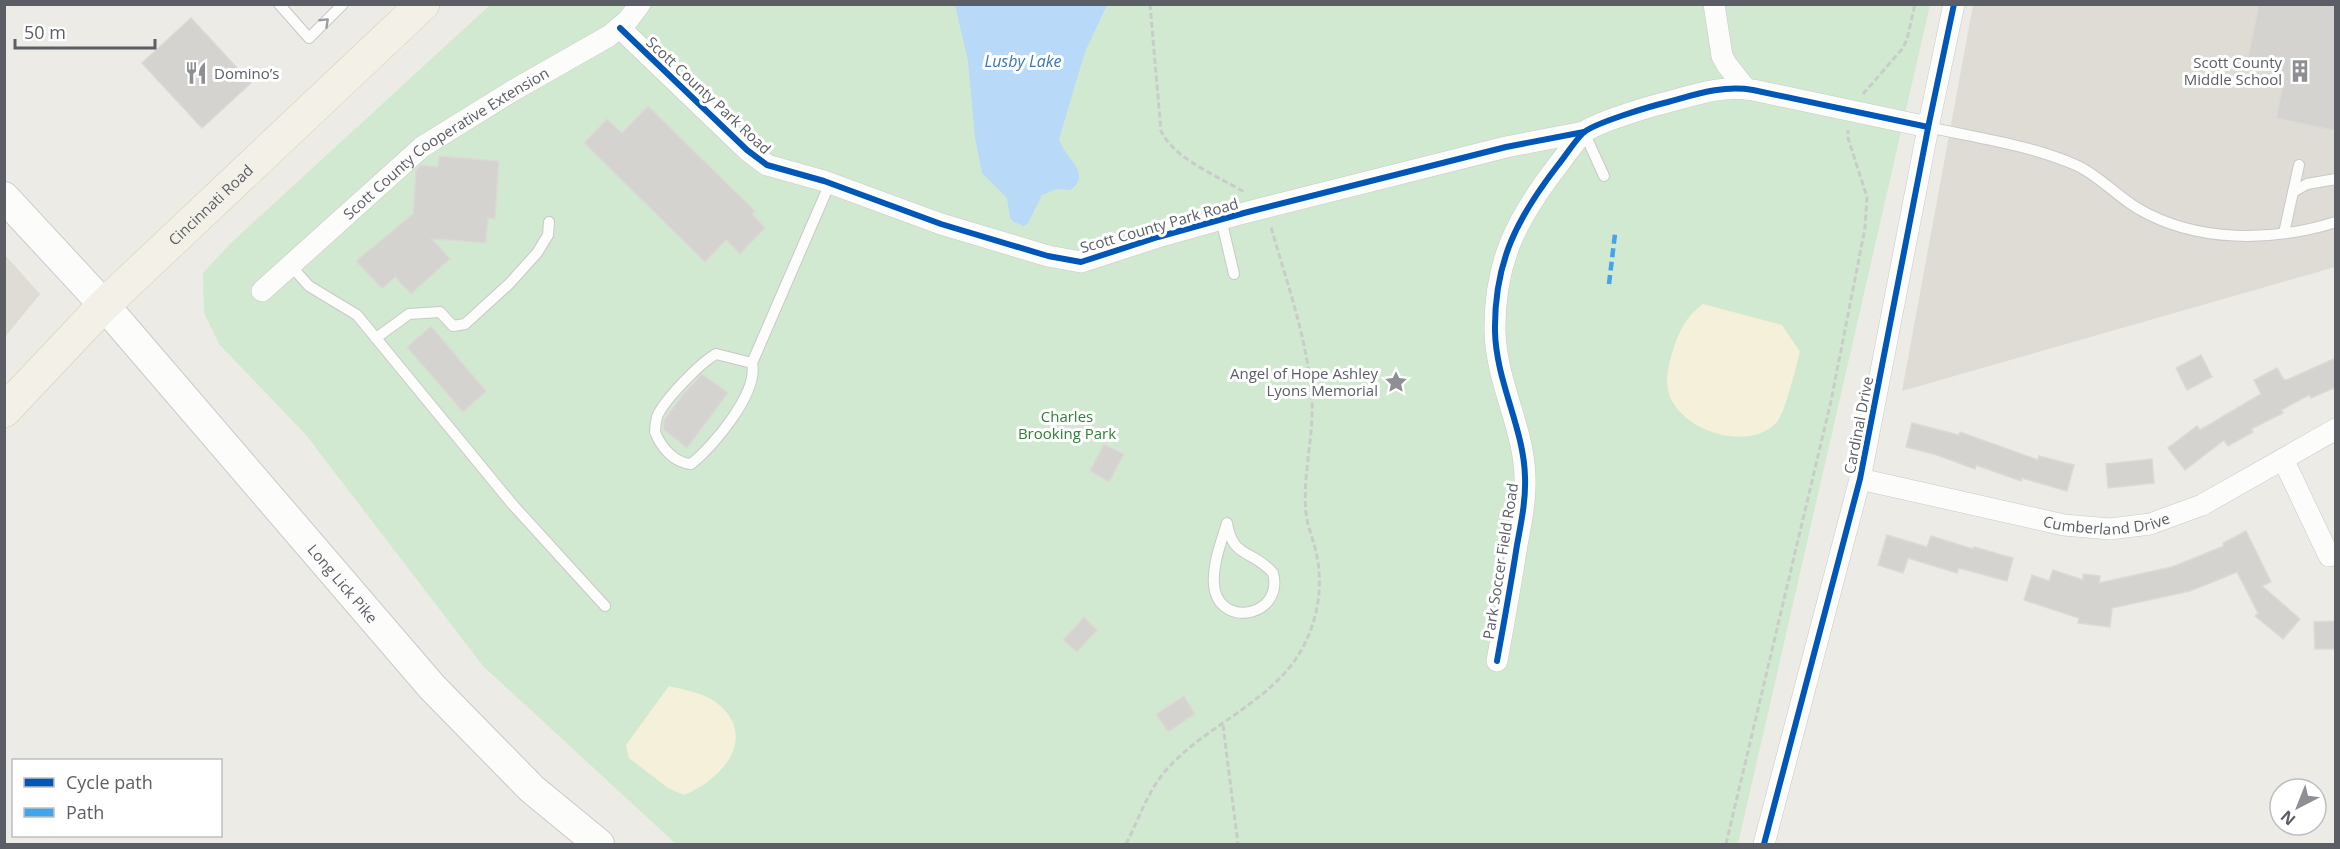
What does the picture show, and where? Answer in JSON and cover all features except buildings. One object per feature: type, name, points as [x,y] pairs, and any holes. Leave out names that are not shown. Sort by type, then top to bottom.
[{"type":"main road","name":"Cincinnati Road","points":[[4,411],[104,305],[423,4]]},
{"type":"main road","name":"Long Lick Pike","points":[[4,197],[104,305],[432,687],[532,789],[599,844]]},
{"type":"street","points":[[1714,4],[1722,56],[1746,89],[1928,126]]},
{"type":"street","name":"Cardinal Drive","points":[[1764,844],[1860,479],[1928,126],[1954,4]]},
{"type":"street","name":"Scott County Cooperative Extension","points":[[262,291],[429,143],[620,28],[640,6]]},
{"type":"street","name":"Scott County Park Road","points":[[620,28],[747,150],[767,165],[830,183],[981,237],[1081,262],[1263,208],[1506,147],[1584,132]]},
{"type":"street","name":"Park Soccer Field Road","points":[[1497,661],[1522,518],[1525,477],[1524,459],[1503,387],[1496,349],[1497,290],[1506,252],[1522,216],[1544,183],[1584,132],[1616,118],[1710,90],[1746,89]]},
{"type":"street","name":"Cumberland Drive","points":[[1860,479],[2064,525],[2110,529],[2150,524],[2202,505],[2336,429]]},
{"type":"street","points":[[2283,459],[2329,556]]},
{"type":"lane","points":[[279,4],[309,38],[343,4]]},
{"type":"lane","points":[[1928,126],[2033,151],[2079,167],[2138,209],[2175,224],[2216,236],[2262,236],[2312,230],[2336,222]]},
{"type":"lane","points":[[1584,132],[1604,176]]},
{"type":"lane","points":[[2284,233],[2299,165]]},
{"type":"lane","points":[[2293,192],[2307,184],[2336,179]]},
{"type":"lane","points":[[752,363],[716,354],[686,379],[657,416],[655,432],[666,450],[684,463],[691,464],[703,455],[727,426],[749,388],[753,376],[752,363],[830,183]]},
{"type":"lane","points":[[1221,219],[1234,274]]},
{"type":"lane","points":[[376,338],[409,314],[440,312],[453,326],[465,324],[509,284],[537,253],[548,235],[549,222]]},
{"type":"lane","points":[[291,266],[309,286],[357,315],[513,505],[605,606]]},
{"type":"lane","points":[[1227,523],[1233,544],[1274,573],[1275,591],[1258,610],[1240,613],[1223,606],[1217,598],[1214,578],[1227,523]]},
{"type":"path","points":[[1126,844],[1152,789],[1165,771],[1194,744],[1223,725],[1275,683],[1296,658],[1310,633],[1317,610],[1319,587],[1319,569],[1306,513],[1312,418],[1311,390],[1290,295],[1268,218],[1263,208],[1248,195],[1176,152],[1166,142],[1161,131],[1150,4]]},
{"type":"path","points":[[1726,844],[1831,401],[1865,228],[1867,197],[1848,138],[1853,110],[1866,89],[1903,48],[1915,4]]},
{"type":"path","points":[[1223,725],[1238,844]]},
{"type":"shaded area","points":[[1973,5],[2335,5],[2335,267],[1902,391]]},
{"type":"shaded area","points":[[4,254],[40,294],[5,337],[4,337]]},
{"type":"green space","name":"Charles Brooking Park","points":[[490,5],[1930,5],[1738,844],[676,844],[483,666],[306,435],[219,344],[204,313],[203,273],[232,242]]},
{"type":"sand","points":[[1703,304],[1782,325],[1800,352],[1780,417],[1765,431],[1750,436],[1734,437],[1701,427],[1676,407],[1669,394],[1667,375],[1675,344],[1686,321]]},
{"type":"sand","points":[[669,686],[694,692],[717,703],[729,716],[735,730],[735,744],[722,769],[698,788],[684,795],[668,788],[629,758],[626,745]]},
{"type":"water","name":"Lusby Lake","points":[[955,5],[1107,5],[1085,52],[1059,139],[1078,172],[1077,184],[1070,190],[1057,189],[1042,195],[1028,223],[1024,226],[1010,218],[1007,198],[982,173],[975,138],[968,61]]},
{"type":"marked path","points":[[1609,284],[1615,234]]},
{"type":"cycle path","points":[[1764,844],[1860,479],[1954,4]]},
{"type":"cycle path","points":[[620,28],[747,150],[767,165],[824,181],[941,224],[1048,256],[1081,262],[1244,213],[1506,147],[1584,132]]},
{"type":"cycle path","points":[[1497,661],[1522,520],[1525,486],[1520,441],[1497,350],[1495,331],[1499,283],[1504,262],[1520,223],[1543,185],[1576,140],[1589,129],[1623,115],[1721,89],[1753,90],[1928,127]]},
{"type":"place","name":"Scott County Middle School","points":[[2300,71]]},
{"type":"place","name":"Domino’s","points":[[196,73]]},
{"type":"place","name":"Angel of Hope Ashley Lyons Memorial","points":[[1396,382]]}]
